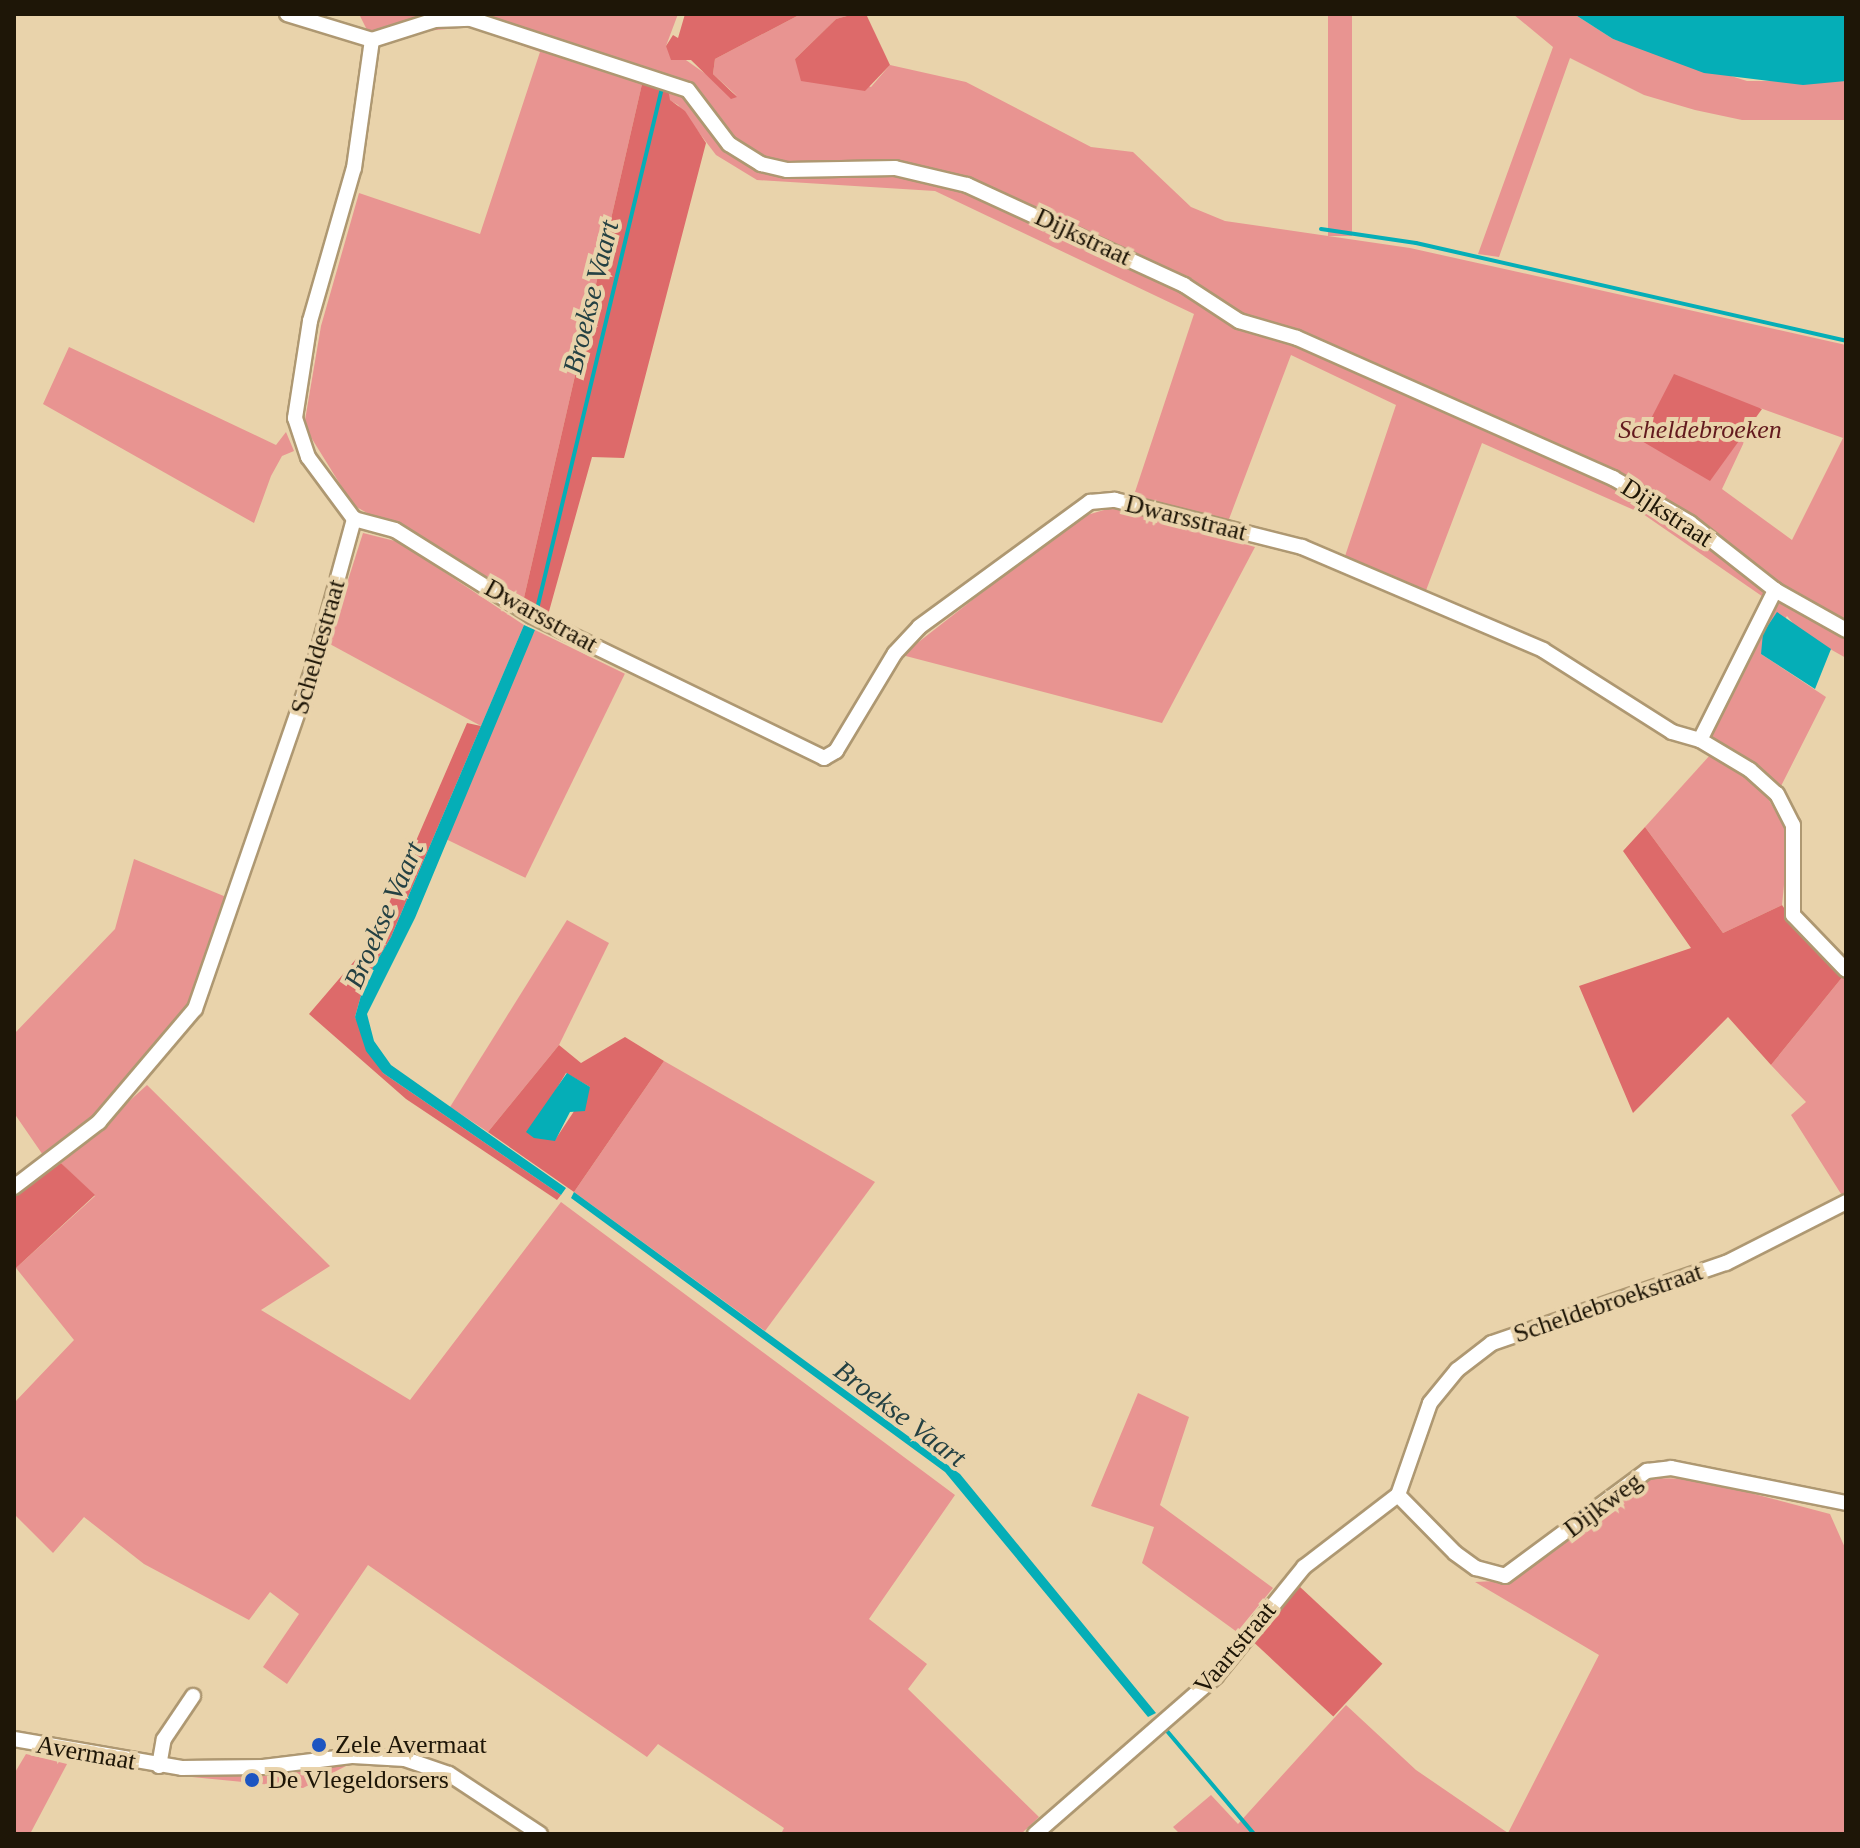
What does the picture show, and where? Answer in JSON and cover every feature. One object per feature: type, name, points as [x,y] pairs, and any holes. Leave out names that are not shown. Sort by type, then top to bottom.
[{"type":"street","points":[[287,14],[372,40],[354,168],[310,321],[295,418],[308,457],[354,519]]},
{"type":"street","name":"Dijkstraat","points":[[372,40],[435,20],[471,19],[688,90],[729,144],[761,164],[787,170],[916,170],[982,191],[1184,285],[1239,321],[1297,338],[1613,478],[1690,523],[1775,590],[1846,630]]},
{"type":"street","name":"Dwarsstraat","points":[[354,519],[395,530],[532,616],[815,757],[836,751],[895,653],[919,627],[1070,514],[1101,499],[1324,556],[1543,650],[1672,732],[1700,740],[1777,794],[1793,825],[1793,915],[1846,970]]},
{"type":"street","name":"Scheldestraat","points":[[14,1187],[99,1122],[195,1009],[313,669],[354,519]]},
{"type":"street","points":[[1700,740],[1775,590]]},
{"type":"street","name":"Scheldebroekstraat","points":[[1398,1495],[1430,1403],[1457,1370],[1492,1343],[1726,1263],[1846,1202]]},
{"type":"street","name":"Dijkweg","points":[[1398,1495],[1476,1568],[1505,1576],[1647,1471],[1671,1468],[1846,1503]]},
{"type":"street","name":"Vaartstraat","points":[[1035,1834],[1216,1676],[1304,1567],[1398,1495]]},
{"type":"street","name":"Avermaat","points":[[159,1766],[164,1739],[193,1696]]},
{"type":"street","name":"Avermaat","points":[[14,1739],[159,1766],[263,1767],[356,1756],[405,1759],[449,1774],[540,1834]]},
{"type":"green space","points":[[359,14],[678,14],[666,46],[737,96],[713,74],[715,59],[801,14],[854,14],[836,19],[795,59],[871,87],[890,65],[966,82],[1091,147],[1133,152],[1191,207],[1225,221],[1410,248],[1846,345],[1846,658],[1800,632],[1787,616],[1761,654],[1826,697],[1777,794],[1700,740],[1769,601],[1643,514],[1482,443],[1422,601],[1342,565],[1396,405],[1291,355],[1226,527],[1131,504],[1194,314],[935,191],[757,180],[716,155],[678,105],[642,84],[523,602],[353,505],[304,426],[321,326],[359,193],[480,234],[540,52],[470,27],[425,31],[423,24],[372,40]],"holes":[[[1760,408],[1843,438],[1792,540],[1722,489]]]},
{"type":"green space","points":[[685,14],[801,14],[715,59],[713,74],[737,97],[731,99],[691,60],[671,60],[666,46],[673,35],[678,38]]},
{"type":"green space","points":[[866,14],[890,65],[865,91],[801,81],[795,59],[836,19]]},
{"type":"green space","points":[[1328,14],[1352,14],[1352,236],[1328,236]]},
{"type":"green space","points":[[1513,14],[1574,14],[1613,39],[1747,81],[1846,81],[1846,120],[1742,120],[1695,110],[1644,95],[1570,58],[1499,257],[1478,254],[1553,47]]},
{"type":"green space","points":[[642,84],[668,89],[670,100],[685,111],[706,143],[624,458],[592,457],[548,615],[523,602]]},
{"type":"green space","points":[[69,347],[276,445],[286,432],[294,451],[282,456],[271,476],[254,523],[43,404]]},
{"type":"green space","name":"Scheldebroeken","points":[[1674,374],[1762,409],[1710,481],[1640,440]]},
{"type":"green space","points":[[1114,507],[1255,547],[1162,723],[902,655],[1077,518]]},
{"type":"green space","points":[[363,533],[399,542],[524,625],[481,726],[328,643]]},
{"type":"green space","points":[[535,630],[625,674],[525,878],[435,834]]},
{"type":"green space","points":[[467,723],[481,726],[391,937],[365,981],[355,1017],[383,1073],[561,1195],[557,1200],[406,1099],[309,1014],[374,938]]},
{"type":"green space","points":[[1711,754],[1761,786],[1789,835],[1782,905],[1723,933],[1645,827]]},
{"type":"green space","points":[[1645,827],[1723,933],[1782,905],[1809,944],[1844,975],[1771,1065],[1728,1017],[1633,1113],[1579,986],[1691,948],[1623,851]]},
{"type":"green space","points":[[134,859],[231,899],[187,1010],[118,1096],[45,1158],[14,1113],[14,1034],[115,929]]},
{"type":"green space","points":[[567,920],[609,943],[559,1045],[488,1132],[450,1107]]},
{"type":"green space","points":[[1844,975],[1846,1196],[1843,1197],[1791,1115],[1806,1102],[1771,1065]]},
{"type":"green space","points":[[625,1037],[664,1061],[574,1192],[488,1132],[559,1045],[581,1063]],"holes":[[[566,1073],[590,1087],[555,1140],[536,1123]]]},
{"type":"green space","points":[[664,1061],[875,1182],[765,1331],[574,1192]]},
{"type":"green space","points":[[147,1085],[330,1266],[261,1310],[410,1400],[561,1202],[955,1495],[869,1619],[927,1664],[908,1689],[1039,1817],[1021,1834],[781,1834],[784,1828],[658,1744],[647,1757],[368,1565],[287,1684],[263,1667],[299,1614],[270,1592],[249,1620],[144,1564],[84,1517],[53,1553],[14,1514],[14,1403],[74,1340],[16,1268],[95,1196],[61,1163]]},
{"type":"green space","points":[[61,1163],[95,1195],[16,1268],[14,1197]]},
{"type":"green space","points":[[1138,1393],[1189,1417],[1160,1505],[1273,1588],[1237,1632],[1142,1563],[1154,1527],[1091,1506]]},
{"type":"green space","points":[[1650,1478],[1697,1479],[1830,1514],[1846,1550],[1846,1834],[1180,1834],[1173,1827],[1211,1795],[1238,1824],[1346,1705],[1416,1770],[1508,1833],[1599,1655],[1475,1582],[1515,1580]]},
{"type":"green space","points":[[1299,1586],[1382,1664],[1333,1716],[1250,1639]]},
{"type":"green space","points":[[26,1754],[67,1764],[30,1834],[14,1834],[14,1774]]},
{"type":"green space","points":[[348,1765],[303,1788],[192,1777],[258,1775]]},
{"type":"water","points":[[1574,14],[1846,14],[1846,81],[1803,85],[1704,73],[1613,39]]},
{"type":"water","points":[[1777,612],[1831,649],[1815,689],[1761,654],[1763,633]]},
{"type":"water","points":[[524,625],[535,630],[415,918],[367,1014],[374,1041],[391,1065],[566,1188],[561,1195],[383,1073],[366,1051],[355,1017],[365,981],[391,937]]},
{"type":"water","points":[[567,1073],[590,1087],[585,1111],[570,1112],[555,1141],[534,1138],[526,1132]]},
{"type":"water","points":[[574,1192],[960,1474],[1156,1713],[1148,1717],[945,1472],[571,1198]]},
{"type":"waterway","name":"Broekse Vaart","points":[[537,609],[662,88]]},
{"type":"waterway","points":[[1321,229],[1416,243],[1846,341]]},
{"type":"waterway","name":"Broekse Vaart","points":[[1167,1731],[1254,1834]]},
{"type":"place","name":"Zele Avermaat","points":[[319,1745]]},
{"type":"place","name":"De Vlegeldorsers","points":[[252,1780]]}]
